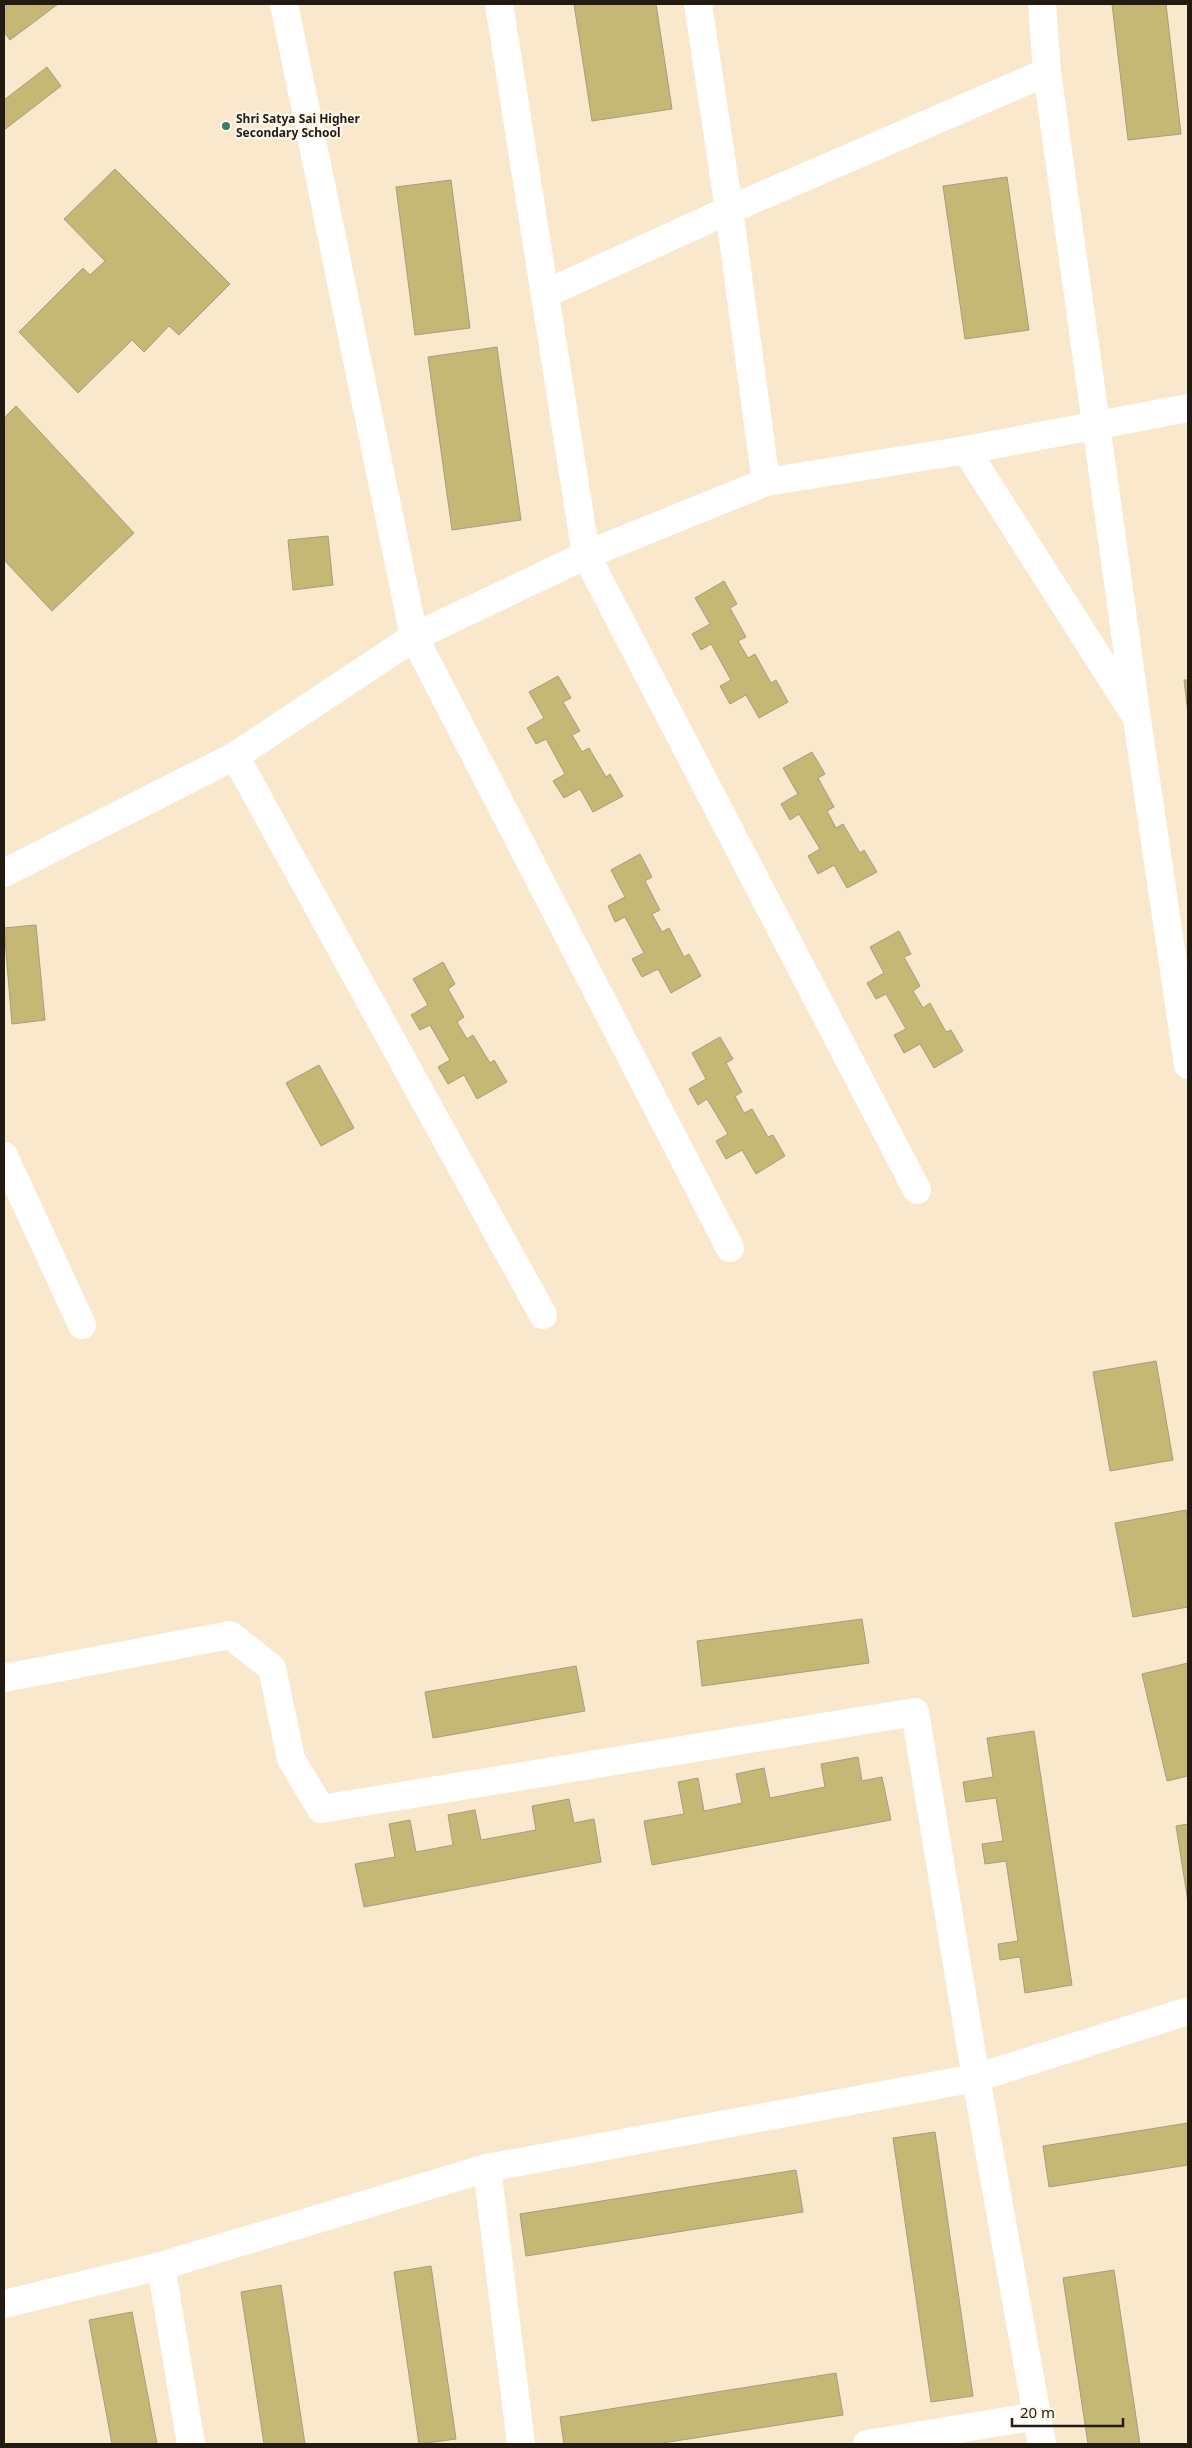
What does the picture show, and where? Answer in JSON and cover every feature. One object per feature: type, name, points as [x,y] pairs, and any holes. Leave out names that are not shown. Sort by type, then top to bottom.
[{"type":"street","points":[[284,4],[414,637],[730,1248]]},
{"type":"street","points":[[499,4],[586,555],[917,1190]]},
{"type":"street","points":[[698,4],[729,210],[766,482]]},
{"type":"street","points":[[1042,4],[1047,72],[1137,719],[1188,1065]]},
{"type":"street","points":[[545,294],[729,210],[1047,72]]},
{"type":"street","points":[[4,873],[235,756],[414,637],[586,555],[766,482],[966,450],[1188,408]]},
{"type":"street","points":[[966,450],[1137,719]]},
{"type":"street","points":[[235,756],[543,1315]]},
{"type":"street","points":[[4,1156],[82,1325]]},
{"type":"street","points":[[4,1678],[230,1635],[272,1668],[291,1759],[321,1809],[915,1712],[976,2078],[1042,2444]]},
{"type":"street","points":[[4,2304],[160,2266],[487,2168],[976,2078],[1188,2011]]},
{"type":"street","points":[[487,2168],[521,2444]]},
{"type":"street","points":[[160,2266],[191,2444]]},
{"type":"street","points":[[867,2444],[1037,2416]]},
{"type":"building","points":[[4,4],[58,4],[10,40],[4,32]]},
{"type":"building","points":[[574,4],[656,4],[672,109],[592,121]]},
{"type":"building","points":[[1112,4],[1166,4],[1181,134],[1128,140]]},
{"type":"building","points":[[47,67],[61,86],[4,130],[4,100]]},
{"type":"building","points":[[115,169],[230,284],[179,335],[169,326],[144,352],[132,340],[78,393],[19,332],[83,268],[90,275],[105,261],[64,219]]},
{"type":"building","points":[[1007,177],[1029,330],[965,339],[943,186]]},
{"type":"building","points":[[451,180],[470,328],[415,335],[396,187]]},
{"type":"building","points":[[497,347],[521,520],[452,530],[428,357]]},
{"type":"building","points":[[16,406],[134,533],[52,611],[4,560],[4,418]]},
{"type":"building","points":[[328,536],[333,585],[293,590],[288,540]]},
{"type":"building","points":[[724,581],[737,604],[730,608],[746,637],[738,641],[748,658],[755,654],[771,683],[776,680],[788,702],[759,718],[746,695],[730,704],[720,686],[731,680],[711,644],[701,650],[692,634],[710,624],[695,598]]},
{"type":"building","points":[[558,676],[571,698],[563,702],[580,731],[572,735],[582,752],[589,748],[606,777],[610,774],[623,796],[593,812],[580,789],[564,798],[553,781],[565,774],[546,739],[536,744],[527,728],[544,718],[529,692]]},
{"type":"building","points":[[1184,680],[1188,680],[1188,714]]},
{"type":"building","points":[[812,752],[825,774],[818,778],[834,807],[827,811],[836,828],[843,824],[860,853],[864,850],[877,872],[847,888],[834,865],[818,874],[808,856],[820,849],[799,814],[790,820],[781,804],[798,794],[783,768]]},
{"type":"building","points":[[640,854],[652,877],[645,881],[660,910],[652,914],[662,932],[669,928],[684,957],[689,954],[701,976],[671,993],[658,969],[642,977],[632,959],[644,953],[625,917],[615,922],[608,906],[625,897],[611,870]]},
{"type":"building","points":[[36,925],[45,1020],[12,1024],[4,928]]},
{"type":"building","points":[[899,931],[911,954],[904,957],[920,986],[913,991],[923,1008],[930,1003],[946,1032],[951,1030],[963,1051],[934,1068],[920,1044],[904,1053],[894,1035],[906,1029],[886,994],[876,999],[867,983],[884,973],[870,947]]},
{"type":"building","points":[[443,962],[455,984],[448,989],[464,1017],[457,1022],[467,1039],[473,1035],[490,1063],[494,1060],[507,1082],[477,1099],[464,1075],[448,1084],[438,1067],[450,1060],[430,1025],[420,1030],[411,1015],[428,1005],[413,979]]},
{"type":"building","points":[[720,1037],[733,1059],[726,1063],[742,1092],[735,1096],[744,1113],[752,1109],[768,1137],[773,1135],[785,1156],[756,1174],[742,1150],[726,1159],[716,1141],[728,1134],[707,1099],[698,1105],[689,1089],[706,1079],[692,1053]]},
{"type":"building","points":[[319,1065],[354,1128],[321,1146],[286,1083]]},
{"type":"building","points":[[1156,1361],[1173,1460],[1110,1471],[1093,1372]]},
{"type":"building","points":[[1186,1510],[1188,1523],[1188,1607],[1133,1617],[1115,1523]]},
{"type":"building","points":[[862,1619],[869,1663],[702,1686],[697,1641]]},
{"type":"building","points":[[1188,1663],[1188,1776],[1167,1781],[1142,1674]]},
{"type":"building","points":[[576,1666],[585,1711],[433,1738],[425,1692]]},
{"type":"building","points":[[1034,1731],[1072,1985],[1025,1993],[1020,1957],[1000,1960],[998,1944],[1018,1941],[1006,1861],[985,1864],[982,1844],[1003,1841],[996,1798],[966,1802],[963,1782],[993,1777],[987,1738]]},
{"type":"building","points":[[858,1757],[862,1781],[882,1777],[891,1820],[652,1865],[644,1821],[684,1814],[678,1782],[698,1778],[704,1811],[742,1803],[736,1774],[764,1768],[770,1798],[825,1787],[821,1764]]},
{"type":"building","points":[[569,1799],[574,1823],[594,1819],[601,1862],[364,1907],[355,1864],[395,1857],[389,1824],[410,1820],[416,1852],[453,1845],[448,1815],[475,1810],[481,1840],[536,1830],[532,1806]]},
{"type":"building","points":[[1188,1824],[1188,1902],[1176,1826]]},
{"type":"building","points":[[1188,2123],[1188,2165],[1049,2187],[1043,2146]]},
{"type":"building","points":[[935,2132],[973,2396],[931,2402],[893,2138]]},
{"type":"building","points":[[796,2170],[803,2212],[526,2256],[520,2214]]},
{"type":"building","points":[[431,2266],[456,2439],[419,2444],[394,2272]]},
{"type":"building","points":[[1114,2270],[1140,2444],[1088,2444],[1063,2278]]},
{"type":"building","points":[[281,2285],[305,2444],[264,2444],[241,2292]]},
{"type":"building","points":[[132,2312],[157,2444],[112,2444],[89,2320]]},
{"type":"building","points":[[836,2373],[843,2415],[656,2444],[564,2444],[560,2417]]},
{"type":"place","name":"Shri Satya Sai Higher Secondary School","points":[[226,126]]}]
